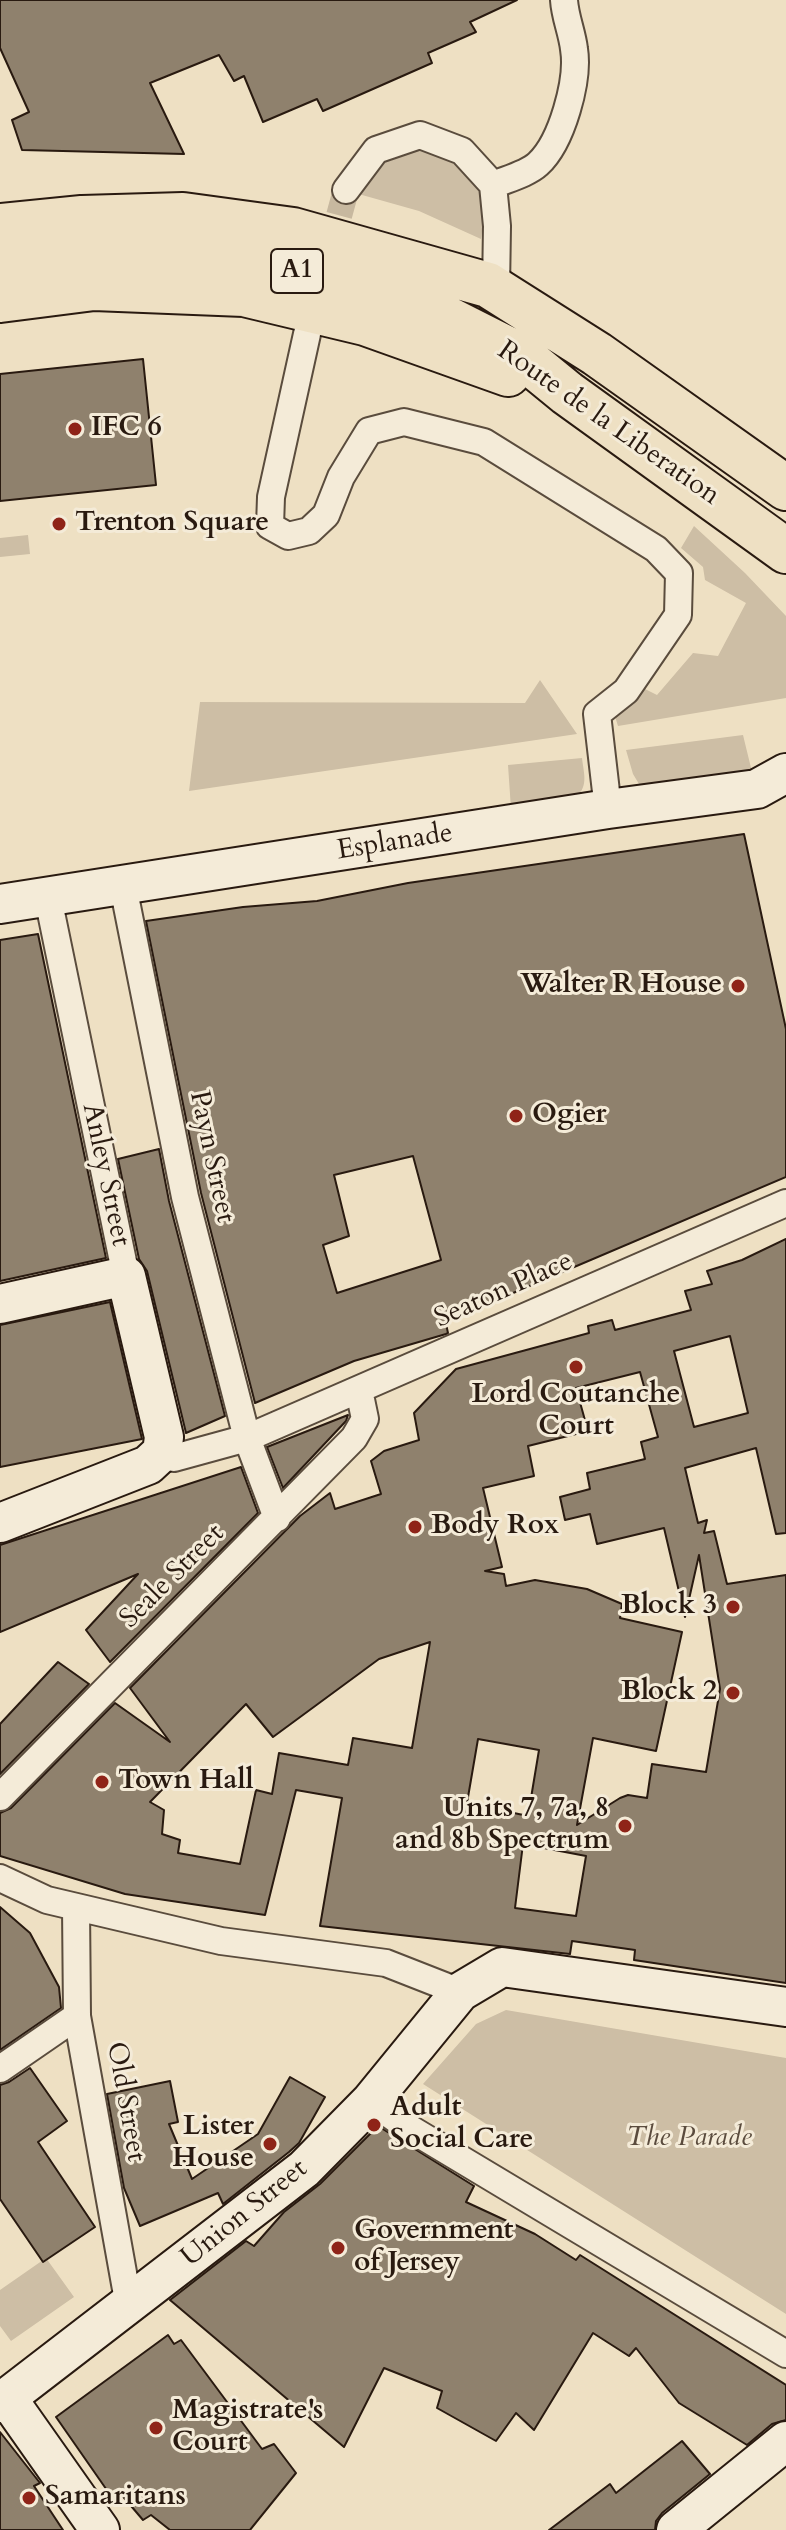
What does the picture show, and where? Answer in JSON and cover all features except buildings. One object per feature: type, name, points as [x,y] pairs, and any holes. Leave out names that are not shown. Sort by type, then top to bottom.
[{"type":"highway","name":"A1","points":[[0,203],[60,195],[193,188],[311,207],[381,226],[449,251],[492,287]]},
{"type":"highway","name":"Route de la Liberation","points":[[0,226],[82,218],[183,215],[293,230],[492,287],[658,396],[786,488]]},
{"type":"highway","name":"Route de la Liberation","points":[[0,265],[107,251],[238,259],[347,281],[434,312],[523,357],[567,393],[786,551]]},
{"type":"highway","name":"A1","points":[[0,300],[94,288],[244,294],[365,323],[460,359],[567,393]]},
{"type":"main road","name":"Esplanade","points":[[0,904],[608,809],[757,789],[786,773]]},
{"type":"main road","points":[[0,1304],[126,1276]]},
{"type":"main road","name":"Anley Street","points":[[126,1276],[164,1437],[162,1452]]},
{"type":"main road","points":[[0,1523],[148,1465],[162,1452]]},
{"type":"main road","points":[[460,1992],[502,1967],[786,2007]]},
{"type":"main road","name":"Union Street","points":[[4,2400],[304,2169],[371,2101],[460,1992]]},
{"type":"main road","points":[[4,2400],[100,2530]]},
{"type":"main road","points":[[676,2530],[786,2441]]},
{"type":"street","points":[[493,185],[537,165],[553,145],[566,111],[575,70],[564,0]]},
{"type":"street","points":[[346,190],[376,150],[420,135],[462,151],[493,185],[497,226],[492,287]]},
{"type":"street","points":[[307,334],[271,497],[270,526],[288,536],[309,531],[326,515],[341,477],[369,431],[404,422],[484,442],[656,549],[679,573],[678,615],[626,691],[597,714],[608,809]]},
{"type":"street","name":"Payn Street","points":[[123,886],[185,1197],[247,1438],[277,1518]]},
{"type":"street","name":"Anley Street","points":[[48,898],[126,1276]]},
{"type":"street","name":"Seaton Place","points":[[162,1452],[174,1458],[247,1438],[786,1203]]},
{"type":"street","name":"Seale Street","points":[[0,1797],[354,1438],[365,1419],[359,1390]]},
{"type":"street","points":[[8,1882],[47,1900],[221,1941],[386,1963],[460,1992]]},
{"type":"street","name":"Old Street","points":[[76,1907],[77,2016],[129,2306]]},
{"type":"street","points":[[0,2069],[77,2016]]},
{"type":"street","points":[[371,2101],[404,2125],[786,2354]]},
{"type":"green space","points":[[409,145],[441,148],[482,188],[485,208],[481,239],[419,211],[355,193],[381,157]]},
{"type":"green space","points":[[694,526],[786,616],[786,698],[618,726],[613,710],[639,686],[657,695],[693,653],[718,656],[746,603],[705,580],[703,567],[681,548]]},
{"type":"green space","points":[[28,535],[30,554],[0,557],[0,538]]},
{"type":"green space","points":[[540,680],[577,734],[189,791],[200,702],[525,703]]},
{"type":"green space","points":[[743,735],[752,772],[642,789],[633,774],[626,750]]},
{"type":"green space","points":[[582,758],[584,785],[574,799],[511,809],[508,765]]},
{"type":"green space","name":"The Parade","points":[[506,2010],[786,2058],[786,2314],[423,2084],[476,2024]]},
{"type":"green space","points":[[46,2258],[74,2297],[11,2341],[0,2326],[0,2290]]},
{"type":"tunnel","points":[[329,253],[346,190]]},
{"type":"place","name":"IFC 6","points":[[75,429]]},
{"type":"place","name":"Trenton Square","points":[[59,524]]},
{"type":"place","name":"Walter R House","points":[[738,986]]},
{"type":"place","name":"Ogier","points":[[516,1116]]},
{"type":"place","name":"Lord Coutanche Court","points":[[576,1367]]},
{"type":"place","name":"Body Rox","points":[[415,1527]]},
{"type":"place","name":"Block 3","points":[[733,1607]]},
{"type":"place","name":"Block 2","points":[[733,1693]]},
{"type":"place","name":"Town Hall","points":[[102,1782]]},
{"type":"place","name":"Units 7, 7a, 8 and 8b Spectrum","points":[[625,1826]]},
{"type":"place","name":"Adult Social Care","points":[[374,2125]]},
{"type":"place","name":"Lister House","points":[[270,2144]]},
{"type":"place","name":"Government of Jersey","points":[[338,2248]]},
{"type":"place","name":"Magistrate's Court","points":[[156,2428]]},
{"type":"place","name":"Samaritans","points":[[29,2498]]}]
